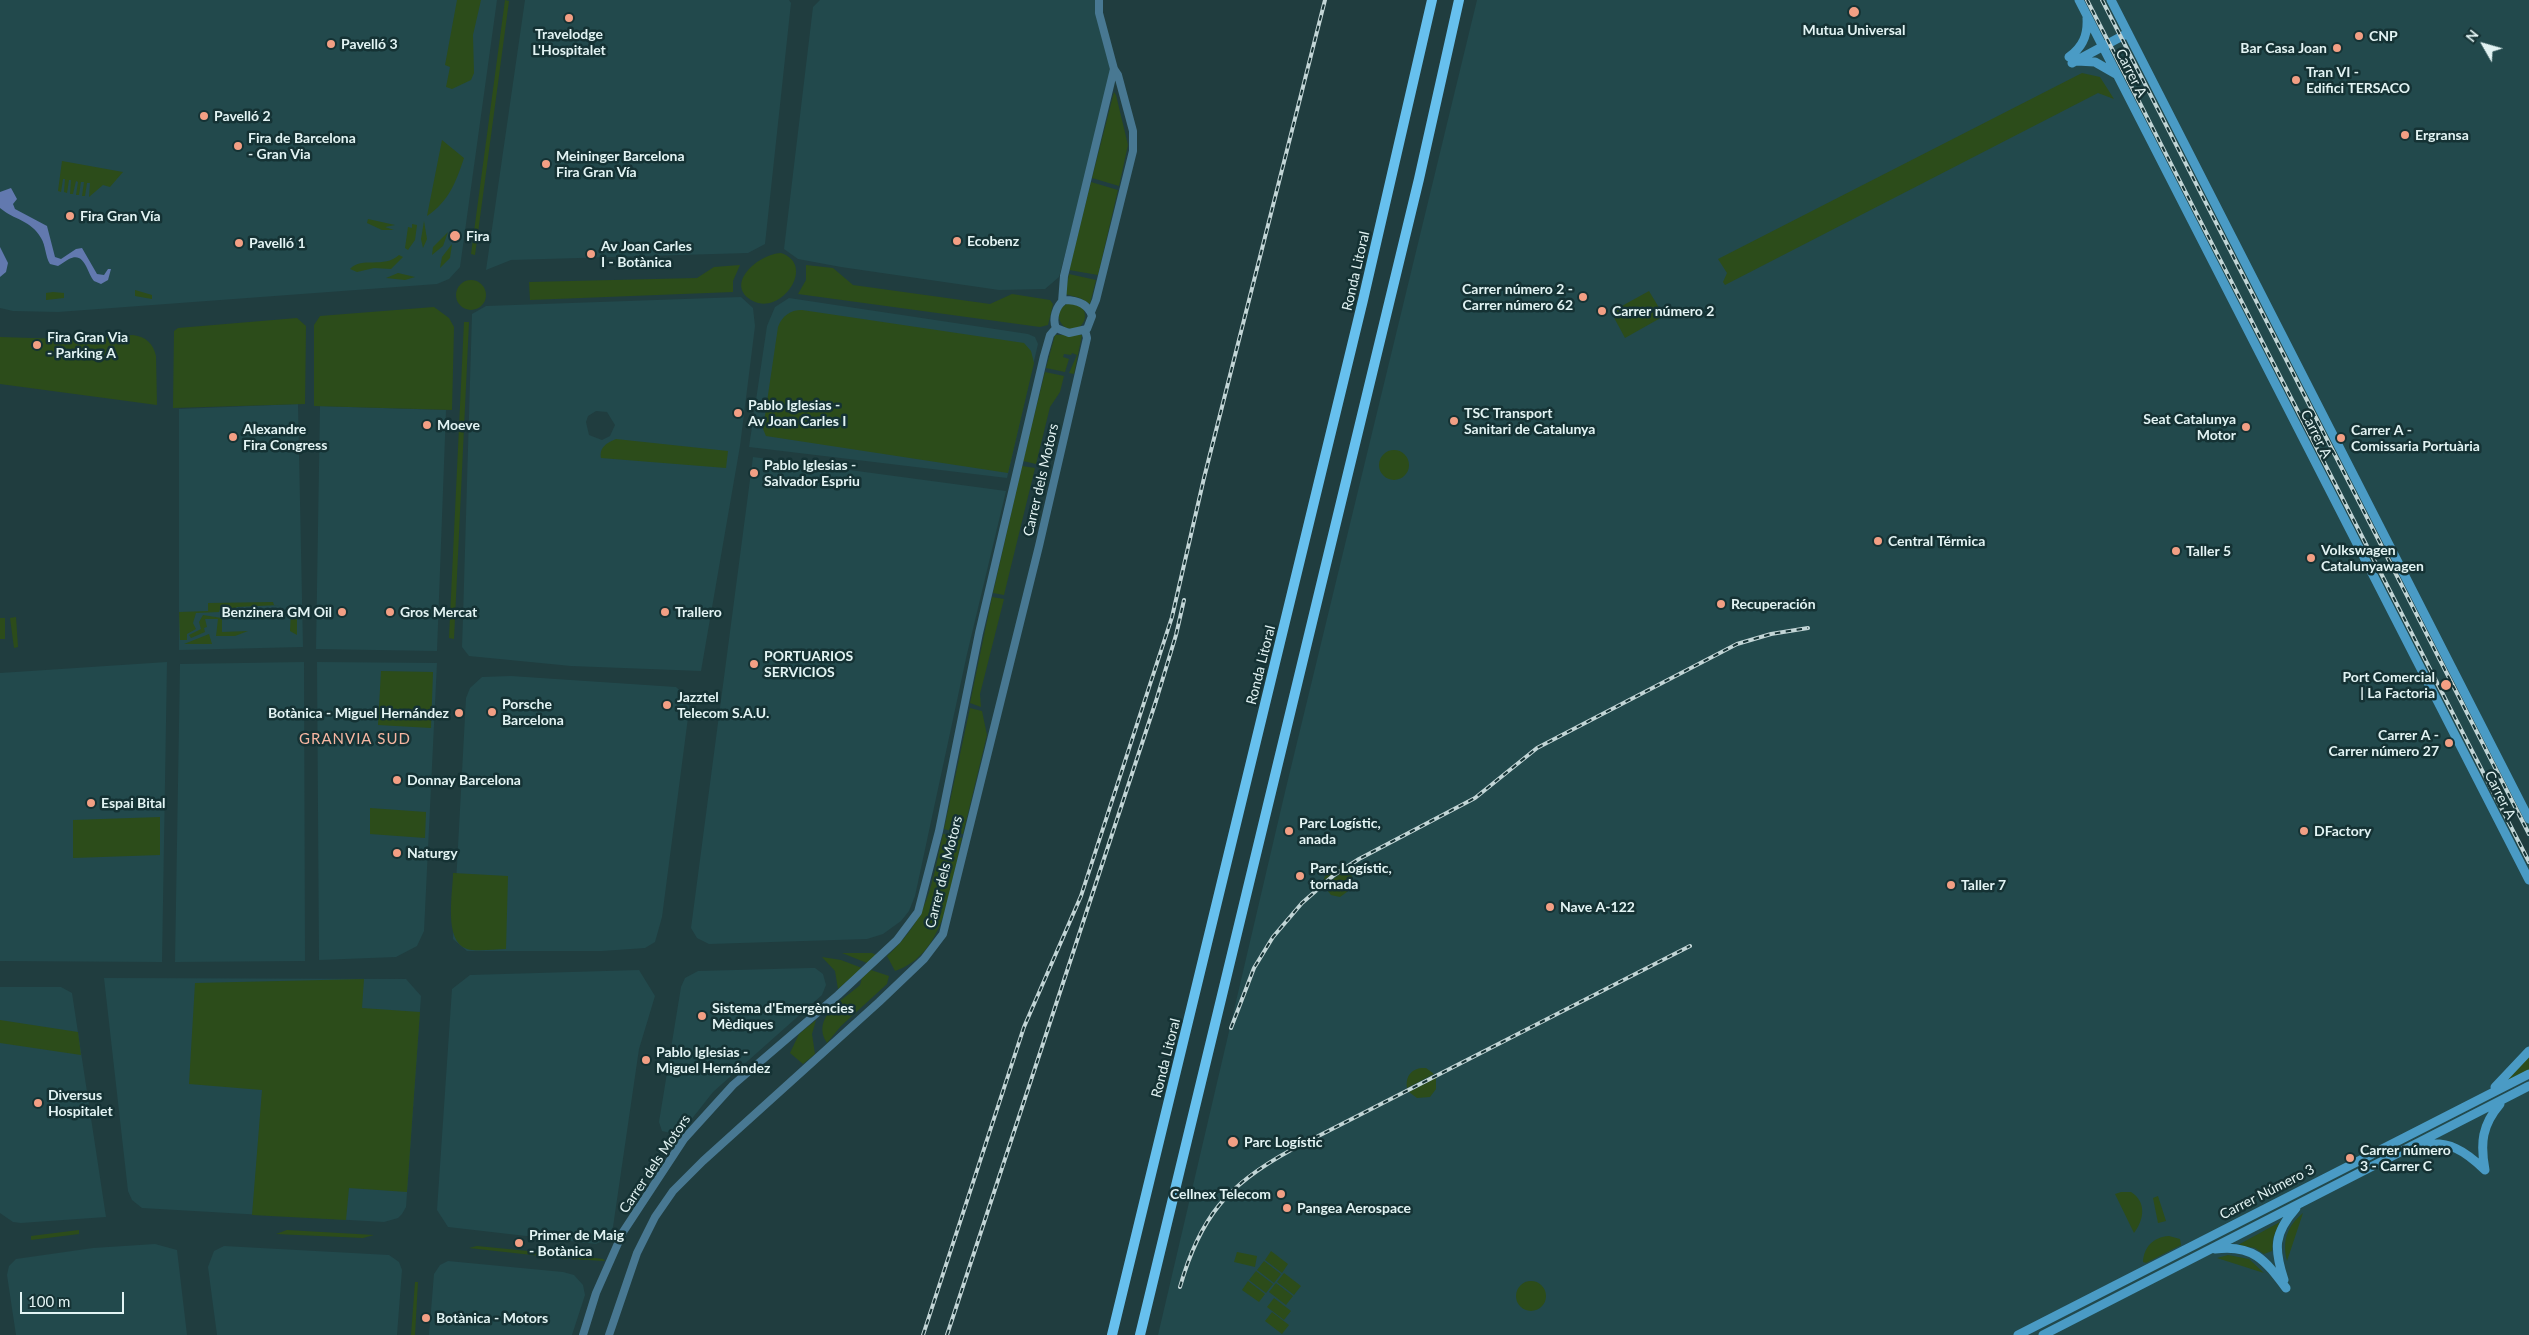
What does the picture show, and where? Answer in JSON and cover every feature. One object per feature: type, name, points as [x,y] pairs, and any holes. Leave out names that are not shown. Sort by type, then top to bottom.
[{"type":"highway","name":"Ronda Litoral","points":[[1112,1335],[1359,318],[1432,0]]},
{"type":"highway","points":[[1140,1335],[1417,186],[1459,0]]},
{"type":"main road","name":"Carrer A","points":[[2079,0],[2529,880]]},
{"type":"main road","name":"Carrer A","points":[[2111,0],[2529,819]]},
{"type":"main road","points":[[2072,61],[2084,40],[2087,26],[2086,15]]},
{"type":"main road","points":[[2072,61],[2103,48],[2128,34]]},
{"type":"main road","points":[[2072,61],[2095,62],[2116,74]]},
{"type":"main road","points":[[2489,1093],[2518,1065],[2529,1051]]},
{"type":"main road","name":"Carrer Número 3","points":[[2018,1335],[2529,1074]]},
{"type":"main road","name":"Carrer Número 3","points":[[2043,1335],[2529,1086]]},
{"type":"main road","points":[[2517,1092],[2529,1092]]},
{"type":"main road","points":[[2411,1146],[2432,1143],[2455,1147],[2462,1150],[2485,1170],[2481,1149],[2482,1134],[2490,1117],[2504,1099]]},
{"type":"main road","points":[[2210,1250],[2226,1247],[2252,1252],[2265,1261],[2286,1288],[2277,1259],[2276,1243],[2285,1221],[2300,1204]]},
{"type":"street","points":[[1099,0],[1099,13],[1133,131],[1134,151],[1091,312],[1091,320],[1085,330],[1069,333],[1056,328],[1056,314],[1062,302],[1064,276],[1114,69]]},
{"type":"street","points":[[1062,302],[1077,301],[1091,312]]},
{"type":"street","name":"Carrer dels Motors","points":[[583,1335],[596,1293],[623,1232],[684,1139],[733,1084],[838,995],[897,940],[918,912],[940,831],[979,633],[1012,486],[1044,356],[1050,335],[1056,328]]},
{"type":"street","name":"Carrer dels Motors","points":[[608,1335],[637,1253],[655,1216],[673,1190],[702,1161],[879,1002],[924,959],[943,934],[1041,537],[1087,338],[1085,330]]},
{"type":"shaded area","name":"Fira de Barcelona - Gran Via","points":[[0,0],[497,0],[460,267],[449,279],[437,284],[58,312],[13,311],[0,308]]},
{"type":"shaded area","points":[[525,0],[789,0],[791,3],[765,244],[748,253],[511,260],[486,270]]},
{"type":"shaded area","points":[[820,0],[1097,0],[1114,69],[1059,277],[1045,289],[999,290],[841,267],[798,259],[784,249],[813,7]]},
{"type":"shaded area","points":[[1477,0],[2529,0],[2529,839],[2493,769],[2485,772],[2529,857],[2529,1335],[1158,1335],[1285,792]]},
{"type":"shaded area","points":[[741,297],[753,308],[755,326],[740,446],[701,671],[571,666],[469,656],[462,647],[472,314],[486,306]],"holes":[[[596,411],[607,412],[615,425],[610,436],[602,440],[589,435],[586,422],[588,416]]]},
{"type":"shaded area","points":[[789,298],[1028,334],[1035,337],[1038,344],[1007,478],[749,447],[767,326],[775,307]]},
{"type":"shaded area","points":[[298,404],[303,647],[179,650],[179,409]]},
{"type":"shaded area","points":[[320,406],[446,410],[437,651],[316,649]]},
{"type":"shaded area","points":[[753,457],[1006,491],[967,654],[915,896],[909,911],[901,921],[883,934],[867,939],[709,944],[697,938],[691,928]]},
{"type":"shaded area","points":[[167,662],[162,962],[0,961],[0,673]]},
{"type":"shaded area","points":[[304,662],[305,961],[175,962],[180,664]]},
{"type":"shaded area","points":[[317,662],[437,663],[424,931],[417,946],[396,957],[319,960]]},
{"type":"shaded area","points":[[511,676],[676,687],[688,698],[689,710],[662,917],[655,942],[645,948],[602,951],[467,951],[453,939],[466,698],[470,688],[482,677]]},
{"type":"shaded area","points":[[815,968],[823,974],[826,985],[822,995],[713,1092],[683,1130],[675,1134],[662,1131],[659,1122],[681,987],[685,978],[698,971]]},
{"type":"shaded area","points":[[639,970],[655,996],[639,1049],[613,1227],[606,1239],[596,1244],[448,1227],[437,1210],[452,989],[470,975]]},
{"type":"shaded area","points":[[104,978],[406,979],[421,996],[406,1207],[402,1214],[398,1218],[384,1222],[142,1208],[132,1200],[128,1191]]},
{"type":"shaded area","points":[[0,987],[61,987],[72,993],[106,1217],[21,1223],[13,1222],[0,1213]]},
{"type":"shaded area","points":[[155,1244],[177,1250],[187,1335],[16,1335],[7,1275],[9,1266],[16,1259],[93,1248]]},
{"type":"shaded area","points":[[224,1246],[389,1255],[399,1262],[402,1270],[397,1335],[217,1335],[208,1267],[214,1251]]},
{"type":"shaded area","points":[[448,1261],[563,1272],[574,1275],[583,1285],[585,1295],[572,1335],[429,1335],[434,1274],[440,1265]]},
{"type":"green space","points":[[457,0],[481,0],[473,35],[474,73],[471,80],[452,89],[446,87],[450,67],[445,65]]},
{"type":"green space","points":[[505,0],[509,1],[475,255],[471,254]]},
{"type":"green space","points":[[2082,73],[2100,77],[2114,99],[2098,93],[1725,285],[1723,282],[1727,273],[1718,259]]},
{"type":"green space","points":[[1114,92],[1128,145],[1119,186],[1092,178]]},
{"type":"green space","points":[[442,140],[464,158],[451,190],[441,204],[427,216]]},
{"type":"green space","points":[[62,161],[123,172],[110,187],[103,185],[89,197],[90,183],[87,183],[85,196],[82,196],[84,182],[81,182],[79,195],[76,195],[78,182],[76,181],[73,194],[70,194],[71,180],[69,180],[67,193],[64,192],[65,179],[63,179],[61,192],[58,191]]},
{"type":"green space","points":[[1091,182],[1118,190],[1098,275],[1069,270]]},
{"type":"green space","points":[[368,219],[395,225],[385,227],[394,230],[382,230],[367,223]]},
{"type":"green space","points":[[424,221],[427,239],[423,248],[421,239]]},
{"type":"green space","points":[[412,224],[417,225],[415,240],[408,250],[405,248],[408,227],[412,228]]},
{"type":"green space","points":[[448,232],[443,246],[432,255],[433,247]]},
{"type":"green space","points":[[452,244],[450,258],[440,268],[442,257]]},
{"type":"green space","points":[[781,253],[791,259],[796,268],[791,287],[784,296],[774,302],[764,304],[753,301],[745,294],[741,287],[747,271],[763,259]]},
{"type":"green space","points":[[399,255],[403,257],[391,269],[374,268],[357,272],[350,269],[361,263],[387,261]]},
{"type":"green space","points":[[740,265],[733,281],[733,292],[530,300],[529,282],[697,278],[714,267]]},
{"type":"green space","points":[[806,265],[833,268],[853,285],[990,304],[1012,294],[1050,300],[1053,304],[1048,325],[1040,327],[798,294],[806,280]]},
{"type":"green space","points":[[398,273],[415,277],[405,280],[386,278]]},
{"type":"green space","points":[[1069,274],[1096,280],[1090,304],[1080,298],[1065,294]]},
{"type":"green space","points":[[471,280],[477,281],[485,289],[485,301],[477,309],[471,310],[465,309],[457,301],[456,295],[457,289],[465,281]]},
{"type":"green space","points":[[135,290],[152,295],[152,299],[135,296]]},
{"type":"green space","points":[[1649,291],[1664,316],[1625,338],[1611,312]]},
{"type":"green space","points":[[46,293],[64,293],[64,298],[46,300]]},
{"type":"green space","points":[[1072,303],[1081,307],[1085,316],[1081,325],[1072,329],[1063,325],[1059,316],[1063,307]]},
{"type":"green space","points":[[434,307],[449,318],[454,327],[452,410],[314,406],[314,325],[320,316]]},
{"type":"green space","points":[[802,310],[1024,343],[1031,351],[1034,363],[1008,473],[766,436],[763,429],[778,327],[787,314]]},
{"type":"green space","points":[[297,318],[306,326],[305,404],[173,408],[174,331],[178,328]]},
{"type":"green space","points":[[464,322],[469,322],[454,639],[449,638]]},
{"type":"green space","points":[[133,335],[148,341],[155,351],[157,405],[0,384],[0,337],[64,339]]},
{"type":"green space","points":[[1055,335],[1082,335],[1074,374],[1069,373],[1077,355],[1072,353],[1071,355],[1064,354],[1063,357],[1069,359],[1065,372],[1046,368]]},
{"type":"green space","points":[[1045,372],[1064,376],[1060,392],[1050,407],[1036,464],[1023,461]]},
{"type":"green space","points":[[616,439],[728,451],[726,468],[601,458],[602,448]]},
{"type":"green space","points":[[1394,450],[1405,454],[1409,465],[1405,476],[1394,480],[1383,476],[1379,465],[1383,454]]},
{"type":"green space","points":[[1022,466],[1035,468],[1004,595],[993,593]]},
{"type":"green space","points":[[992,597],[1004,599],[980,694],[981,707],[970,703]]},
{"type":"green space","points":[[273,602],[274,605],[279,605],[237,607],[235,609],[220,609],[219,612],[196,613],[193,623],[196,629],[187,634],[187,640],[180,640],[179,612],[208,611],[208,603]]},
{"type":"green space","points":[[297,611],[297,635],[290,631],[291,613]]},
{"type":"green space","points":[[203,615],[222,618],[222,632],[248,631],[235,636],[216,636],[218,619],[205,619],[207,627],[204,628],[205,632],[191,638],[189,635],[201,629],[199,622]]},
{"type":"green space","points":[[16,617],[18,647],[14,648],[10,618]]},
{"type":"green space","points":[[0,618],[5,618],[5,639],[0,639]]},
{"type":"green space","points":[[209,634],[212,644],[184,644]]},
{"type":"green space","points":[[381,671],[433,672],[431,728],[378,725]]},
{"type":"green space","points":[[970,708],[982,711],[987,735],[963,834],[944,829]]},
{"type":"green space","points":[[370,808],[426,812],[425,838],[370,834]]},
{"type":"green space","points":[[160,817],[160,855],[73,858],[73,820]]},
{"type":"green space","points":[[943,834],[962,838],[944,915],[926,949],[912,962],[895,971],[887,956],[912,928],[920,914],[931,885]]},
{"type":"green space","points":[[1335,866],[1343,866],[1323,881],[1327,871]]},
{"type":"green space","points":[[1347,869],[1353,878],[1351,889],[1340,897],[1331,895],[1324,886]]},
{"type":"green space","points":[[453,873],[508,876],[506,949],[471,950],[460,944],[452,926]]},
{"type":"green space","points":[[842,953],[872,953],[876,955],[867,963]]},
{"type":"green space","points":[[822,957],[841,960],[862,968],[838,989],[835,971]]},
{"type":"green space","points":[[871,970],[889,976],[887,984],[841,1026],[827,1043],[823,1034],[823,1025],[826,1017],[838,1003],[860,985],[862,978]]},
{"type":"green space","points":[[364,979],[362,1008],[420,1012],[407,1192],[349,1188],[346,1220],[252,1215],[262,1090],[189,1084],[195,983]]},
{"type":"green space","points":[[0,1020],[78,1032],[81,1055],[0,1043]]},
{"type":"green space","points":[[816,1020],[812,1034],[815,1054],[803,1064],[790,1053],[799,1034]]},
{"type":"green space","points":[[2529,1056],[2529,1070],[2508,1082],[2506,1080]]},
{"type":"green space","points":[[1426,1068],[1434,1074],[1407,1088],[1407,1079],[1411,1073],[1417,1069]]},
{"type":"green space","points":[[1436,1078],[1436,1089],[1430,1097],[1417,1098],[1409,1092]]},
{"type":"green space","points":[[2131,1192],[2140,1201],[2142,1206],[2142,1217],[2134,1233],[2115,1194]]},
{"type":"green space","points":[[2158,1196],[2166,1221],[2158,1223],[2153,1198]]},
{"type":"green space","points":[[2303,1213],[2287,1261],[2285,1247],[2287,1234],[2293,1223]]},
{"type":"green space","points":[[2280,1222],[2273,1238],[2272,1251],[2264,1254],[2255,1248],[2238,1245]]},
{"type":"green space","points":[[79,1230],[79,1234],[31,1240],[31,1236]]},
{"type":"green space","points":[[287,1230],[374,1235],[363,1238],[276,1234]]},
{"type":"green space","points":[[2169,1236],[2180,1239],[2181,1245],[2146,1263],[2143,1262],[2145,1252],[2150,1244],[2158,1238]]},
{"type":"green space","points":[[477,1246],[569,1255],[568,1259],[469,1248]]},
{"type":"green space","points":[[1271,1251],[1288,1264],[1282,1273],[1265,1260]]},
{"type":"green space","points":[[1237,1252],[1257,1256],[1255,1267],[1234,1262]]},
{"type":"green space","points":[[573,1255],[603,1259],[605,1261],[572,1259]]},
{"type":"green space","points":[[2228,1255],[2249,1259],[2264,1273],[2217,1258]]},
{"type":"green space","points":[[1264,1261],[1281,1274],[1274,1283],[1257,1270]]},
{"type":"green space","points":[[1256,1271],[1273,1284],[1266,1293],[1249,1280]]},
{"type":"green space","points":[[1284,1273],[1301,1286],[1294,1295],[1277,1282]]},
{"type":"green space","points":[[1248,1281],[1265,1294],[1259,1302],[1242,1290]]},
{"type":"green space","points":[[1531,1281],[1542,1285],[1546,1296],[1542,1307],[1531,1311],[1520,1307],[1516,1296],[1520,1285]]},
{"type":"green space","points":[[415,1282],[418,1282],[415,1335],[411,1335]]},
{"type":"green space","points":[[1276,1283],[1293,1296],[1286,1305],[1269,1292]]},
{"type":"green space","points":[[1274,1298],[1291,1311],[1284,1320],[1267,1307]]},
{"type":"green space","points":[[1272,1312],[1289,1325],[1282,1334],[1265,1321]]},
{"type":"water","points":[[11,188],[17,199],[13,204],[15,209],[47,226],[55,257],[61,259],[76,249],[82,248],[97,274],[104,275],[108,269],[111,269],[108,280],[101,284],[94,281],[85,264],[79,258],[74,257],[58,266],[50,264],[43,241],[37,232],[0,208],[0,192]]},
{"type":"water","points":[[0,247],[8,263],[6,272],[0,277]]},
{"type":"railway","points":[[923,1335],[1024,1027],[1081,896],[1172,617],[1204,478],[1325,0]]},
{"type":"railway","points":[[2087,0],[2529,862]]},
{"type":"railway","points":[[2102,0],[2529,834]]},
{"type":"railway","points":[[947,1335],[1156,701],[1176,635],[1184,600]]},
{"type":"railway","points":[[1231,1028],[1254,968],[1273,937],[1302,903],[1334,875],[1359,859],[1475,798],[1537,748],[1737,644],[1771,634],[1808,628]]},
{"type":"railway","points":[[1180,1287],[1188,1262],[1207,1222],[1219,1205],[1249,1176],[1291,1150],[1690,946]]},
{"type":"place","name":"Mutua Universal","points":[[1854,12]]},
{"type":"place","name":"Travelodge L'Hospitalet","points":[[569,18]]},
{"type":"place","name":"CNP","points":[[2359,36]]},
{"type":"place","name":"Pavelló 3","points":[[331,44]]},
{"type":"place","name":"Bar Casa Joan","points":[[2337,48]]},
{"type":"place","name":"Tran VI - Edifici TERSACO","points":[[2296,80]]},
{"type":"place","name":"Pavelló 2","points":[[204,116]]},
{"type":"place","name":"Ergransa","points":[[2405,135]]},
{"type":"place","name":"Fira de Barcelona - Gran Via","points":[[238,146]]},
{"type":"place","name":"Meininger Barcelona Fira Gran Vía","points":[[546,164]]},
{"type":"place","name":"Fira Gran Vía","points":[[70,216]]},
{"type":"place","name":"Fira","points":[[455,236]]},
{"type":"place","name":"Ecobenz","points":[[957,241]]},
{"type":"place","name":"Pavelló 1","points":[[239,243]]},
{"type":"place","name":"Av Joan Carles I - Botànica","points":[[591,254]]},
{"type":"place","name":"Carrer número 2 - Carrer número 62","points":[[1583,297]]},
{"type":"place","name":"Carrer número 2","points":[[1602,311]]},
{"type":"place","name":"Fira Gran Via - Parking A","points":[[37,345]]},
{"type":"place","name":"Pablo Iglesias - Av Joan Carles I","points":[[738,413]]},
{"type":"place","name":"TSC Transport Sanitari de Catalunya","points":[[1454,421]]},
{"type":"place","name":"Moeve","points":[[427,425]]},
{"type":"place","name":"Seat Catalunya Motor","points":[[2246,427]]},
{"type":"place","name":"Alexandre Fira Congress","points":[[233,437]]},
{"type":"place","name":"Carrer A - Comissaria Portuària","points":[[2341,438]]},
{"type":"place","name":"Pablo Iglesias - Salvador Espriu","points":[[754,473]]},
{"type":"place","name":"Central Térmica","points":[[1878,541]]},
{"type":"place","name":"Taller 5","points":[[2176,551]]},
{"type":"place","name":"Volkswagen Catalunyawagen","points":[[2311,558]]},
{"type":"place","name":"Recuperación","points":[[1721,604]]},
{"type":"place","name":"Benzinera GM Oil","points":[[342,612]]},
{"type":"place","name":"Gros Mercat","points":[[390,612]]},
{"type":"place","name":"Trallero","points":[[665,612]]},
{"type":"place","name":"PORTUARIOS SERVICIOS","points":[[754,664]]},
{"type":"place","name":"Port Comercial | La Factoria","points":[[2446,685]]},
{"type":"place","name":"Jazztel Telecom S.A.U.","points":[[667,705]]},
{"type":"place","name":"Porsche Barcelona","points":[[492,712]]},
{"type":"place","name":"Botànica - Miguel Hernández","points":[[459,713]]},
{"type":"place","name":"Carrer A - Carrer número 27","points":[[2449,743]]},
{"type":"place","name":"Donnay Barcelona","points":[[397,780]]},
{"type":"place","name":"Espai Bital","points":[[91,803]]},
{"type":"place","name":"Parc Logístic, anada","points":[[1289,831]]},
{"type":"place","name":"DFactory","points":[[2304,831]]},
{"type":"place","name":"Naturgy","points":[[397,853]]},
{"type":"place","name":"Parc Logístic, tornada","points":[[1300,876]]},
{"type":"place","name":"Taller 7","points":[[1951,885]]},
{"type":"place","name":"Nave A-122","points":[[1550,907]]},
{"type":"place","name":"Sistema d'Emergències Mèdiques","points":[[702,1016]]},
{"type":"place","name":"Pablo Iglesias - Miguel Hernández","points":[[646,1060]]},
{"type":"place","name":"Diversus Hospitalet","points":[[38,1103]]},
{"type":"place","name":"Parc Logístic","points":[[1233,1142]]},
{"type":"place","name":"Carrer número 3 - Carrer C","points":[[2350,1158]]},
{"type":"place","name":"Cellnex Telecom","points":[[1281,1194]]},
{"type":"place","name":"Pangea Aerospace","points":[[1287,1208]]},
{"type":"place","name":"Primer de Maig - Botànica","points":[[519,1243]]},
{"type":"place","name":"Botànica - Motors","points":[[426,1318]]},
{"type":"district","name":"GRANVIA SUD","points":[[355,739]]}]
